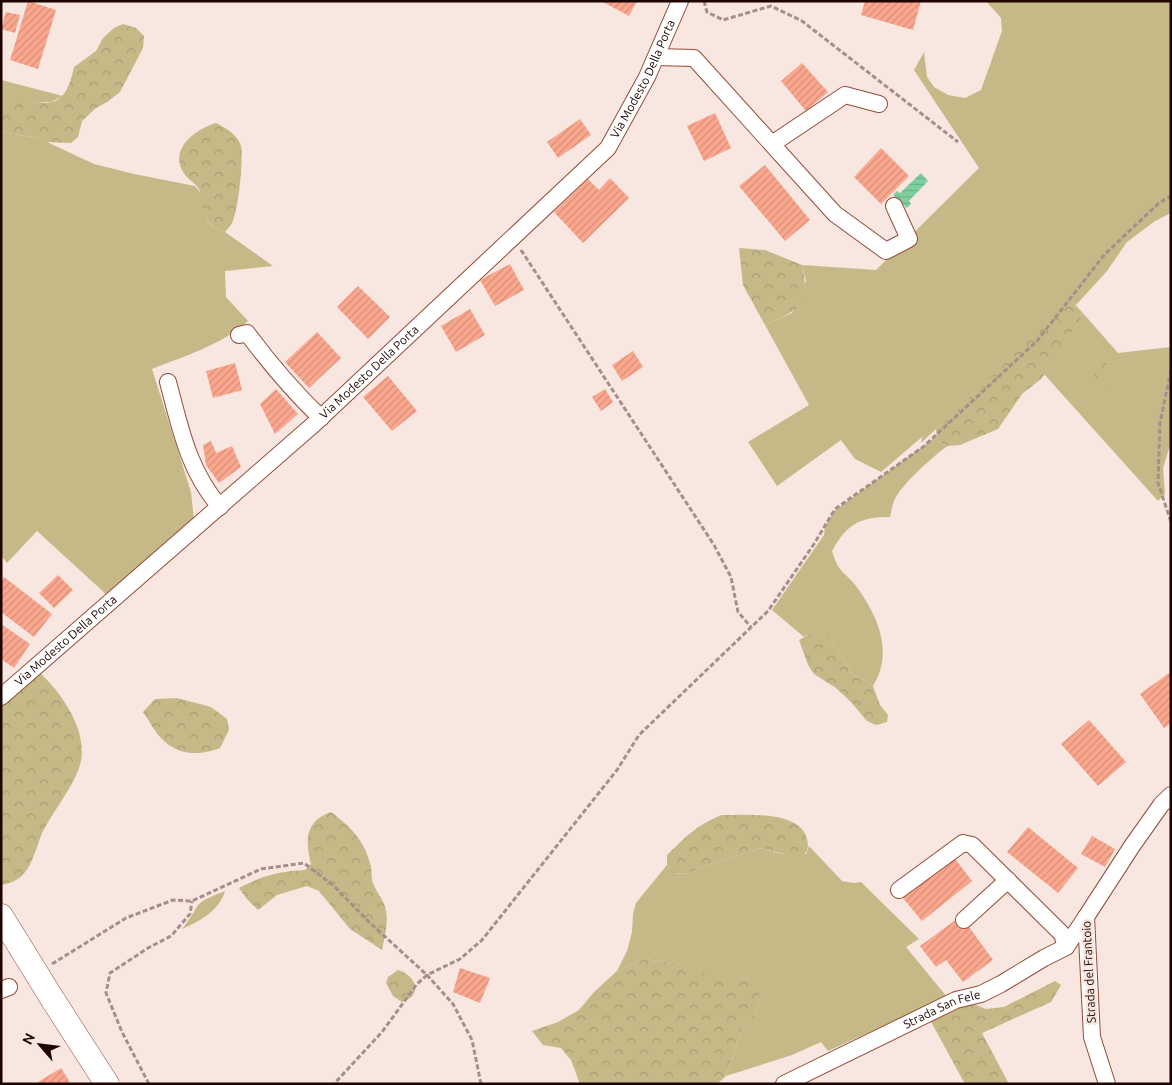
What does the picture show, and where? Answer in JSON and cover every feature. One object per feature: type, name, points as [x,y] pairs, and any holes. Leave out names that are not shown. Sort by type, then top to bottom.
[{"type":"highway","points":[[1,916],[107,1084]]},
{"type":"street","name":"Via Modesto Della Porta","points":[[1,697],[321,418],[608,148],[656,57],[680,1]]},
{"type":"street","points":[[656,57],[694,58],[835,214],[886,251],[909,239],[894,206]]},
{"type":"street","points":[[772,144],[845,95],[880,104]]},
{"type":"street","points":[[239,335],[248,333],[268,361],[321,418]]},
{"type":"street","points":[[168,382],[183,437],[196,474],[220,507]]},
{"type":"street","name":"Strada del Frantoio","points":[[1107,1084],[1092,1037],[1086,917],[1132,846],[1161,805],[1171,795]]},
{"type":"street","points":[[899,890],[963,843],[972,844],[1062,934],[1066,947]]},
{"type":"street","points":[[964,920],[1008,880]]},
{"type":"street","name":"Strada San Fele","points":[[784,1084],[956,1000],[988,991],[1066,947],[1086,917]]},
{"type":"path","points":[[704,1],[706,12],[724,20],[771,6],[802,21],[958,142]]},
{"type":"path","points":[[334,1084],[382,1032],[417,984],[428,974],[460,959],[482,940],[617,770],[639,735],[768,610],[814,544],[835,509],[923,447],[1037,341],[1105,254],[1159,203],[1171,196]]},
{"type":"path","points":[[513,238],[714,545],[731,577],[738,612],[751,627]]},
{"type":"path","points":[[1171,370],[1160,423],[1158,483],[1171,522]]},
{"type":"path","points":[[47,967],[126,918],[173,900],[192,901],[261,869],[304,863],[334,886],[370,924],[428,974],[453,1004],[472,1040],[482,1084]]},
{"type":"path","points":[[149,1084],[122,1032],[106,993],[110,973],[148,948],[171,936],[190,914],[192,901]]},
{"type":"green space","points":[[986,1],[1171,1],[1171,213],[1155,221],[1127,242],[1107,271],[1076,305],[1067,297],[1033,336],[978,390],[921,443],[922,437],[881,472],[855,459],[841,440],[777,486],[748,442],[809,405],[765,325],[792,313],[806,281],[802,265],[876,270],[979,168],[914,70],[924,52],[927,77],[934,87],[948,95],[965,98],[981,90],[1002,31],[1001,18]]},
{"type":"green space","points":[[123,24],[136,28],[144,36],[143,48],[120,92],[96,108],[82,121],[78,137],[71,143],[47,142],[33,137],[1,132],[1,108],[13,103],[46,103],[55,101],[62,96],[69,85],[74,67],[96,51],[103,38],[114,28]]},
{"type":"green space","points":[[1,80],[63,96],[51,102],[14,104],[1,108]]},
{"type":"green space","points":[[216,123],[234,135],[241,146],[242,152],[236,208],[231,224],[225,232],[215,228],[208,221],[202,206],[199,189],[183,172],[179,155],[182,148],[193,135]]},
{"type":"green space","points":[[1,132],[33,137],[94,164],[195,186],[202,198],[210,224],[216,229],[225,232],[273,266],[225,271],[226,297],[248,321],[227,337],[215,343],[152,369],[191,492],[194,520],[107,595],[37,531],[7,563],[1,555]]},
{"type":"green space","points":[[739,248],[765,250],[802,265],[805,289],[800,304],[794,310],[765,325],[743,285]]},
{"type":"green space","points":[[1067,296],[1082,312],[1081,319],[1058,348],[1049,368],[1041,379],[1022,394],[998,429],[960,445],[947,446],[937,441],[936,429],[1020,348]]},
{"type":"green space","points":[[1082,312],[1118,353],[1171,347],[1171,442],[1163,468],[1165,494],[1158,501],[1044,374],[1060,344],[1078,323]]},
{"type":"green space","points":[[1104,362],[1114,371],[1114,377],[1105,386],[1099,385],[1094,378],[1097,364]]},
{"type":"green space","points":[[937,436],[937,441],[947,446],[903,487],[894,501],[890,517],[879,517],[855,524],[843,534],[832,551],[839,567],[864,598],[877,622],[881,634],[882,660],[873,686],[865,680],[854,676],[829,637],[810,634],[804,637],[772,610],[824,535],[825,527],[834,511]]},
{"type":"green space","points":[[820,631],[829,637],[854,676],[865,680],[873,686],[880,705],[888,715],[887,722],[876,725],[867,721],[836,688],[814,674],[808,665],[799,640]]},
{"type":"green space","points":[[40,673],[57,692],[73,716],[81,742],[82,755],[76,776],[43,831],[30,865],[16,880],[1,885],[1,703]]},
{"type":"green space","points":[[177,698],[211,707],[227,719],[229,730],[220,748],[212,751],[189,753],[174,748],[158,735],[143,712],[155,699]]},
{"type":"green space","points":[[331,812],[357,836],[368,858],[372,881],[384,904],[387,915],[382,950],[350,929],[319,891],[307,886],[277,895],[258,910],[239,888],[271,875],[305,870],[311,864],[308,840],[312,826],[322,816]]},
{"type":"green space","points":[[722,815],[771,816],[794,823],[803,830],[807,839],[807,850],[799,858],[761,848],[713,863],[689,873],[673,874],[667,865],[667,855],[692,832]]},
{"type":"green space","points":[[809,846],[842,881],[861,882],[919,939],[906,947],[947,997],[828,1051],[821,1042],[792,1055],[726,1076],[742,1028],[755,1017],[760,998],[753,978],[720,980],[675,963],[644,959],[617,971],[627,951],[636,903],[667,865],[673,874],[689,873],[713,863],[761,848],[782,854],[806,854]]},
{"type":"green space","points":[[225,891],[214,910],[202,919],[182,929],[201,902]]},
{"type":"green space","points":[[644,959],[675,963],[720,979],[753,978],[759,982],[760,998],[755,1017],[742,1028],[726,1076],[717,1084],[580,1084],[571,1060],[561,1048],[543,1045],[532,1031],[558,1022],[579,1010],[594,992],[617,971]]},
{"type":"green space","points":[[398,970],[410,977],[415,986],[413,995],[402,1002],[393,996],[386,983],[388,977]]},
{"type":"green space","points":[[1055,981],[1061,985],[1051,1002],[982,1033],[1009,1084],[965,1084],[929,1018],[964,1000],[986,1009],[1004,1007]]},
{"type":"shaded area","points":[[921,173],[928,181],[909,201],[911,204],[907,208],[893,195],[897,191],[900,193]]},
{"type":"building","points":[[28,1],[56,10],[38,69],[10,60]]},
{"type":"building","points":[[601,1],[637,1],[629,16]]},
{"type":"building","points":[[865,1],[921,1],[913,30],[861,15]]},
{"type":"building","points":[[6,12],[20,15],[15,33],[1,29]]},
{"type":"building","points":[[802,63],[828,92],[806,111],[781,81]]},
{"type":"building","points":[[715,113],[731,148],[704,161],[687,126]]},
{"type":"building","points":[[580,119],[591,135],[558,158],[547,142]]},
{"type":"building","points":[[881,148],[909,176],[881,204],[854,177]]},
{"type":"building","points":[[765,165],[810,220],[785,241],[739,186]]},
{"type":"building","points":[[610,178],[629,198],[583,243],[554,212],[588,179],[599,190]]},
{"type":"building","points":[[510,264],[524,290],[495,306],[480,280]]},
{"type":"building","points":[[358,286],[390,317],[368,339],[337,307]]},
{"type":"building","points":[[470,309],[485,335],[456,352],[441,326]]},
{"type":"building","points":[[317,332],[341,358],[309,388],[285,362]]},
{"type":"building","points":[[633,351],[643,367],[622,381],[612,365]]},
{"type":"building","points":[[235,363],[242,390],[213,398],[206,371]]},
{"type":"building","points":[[388,376],[417,411],[392,431],[363,397]]},
{"type":"building","points":[[276,389],[298,414],[275,434],[260,404]]},
{"type":"building","points":[[605,389],[613,402],[601,411],[592,397]]},
{"type":"building","points":[[211,441],[216,453],[232,446],[241,467],[219,483],[206,465],[203,445]]},
{"type":"building","points":[[58,575],[73,590],[54,608],[39,593]]},
{"type":"building","points":[[4,577],[52,614],[34,637],[1,612],[1,581]]},
{"type":"building","points":[[1,624],[30,644],[14,668],[1,659]]},
{"type":"building","points":[[1169,673],[1171,675],[1171,723],[1164,728],[1140,694]]},
{"type":"building","points":[[1089,720],[1126,762],[1098,786],[1061,744]]},
{"type":"building","points":[[1028,827],[1078,868],[1058,893],[1007,852]]},
{"type":"building","points":[[1092,836],[1115,849],[1105,867],[1081,854]]},
{"type":"building","points":[[953,856],[972,881],[922,921],[902,897]]},
{"type":"building","points":[[961,916],[993,960],[963,982],[946,960],[936,967],[920,946]]},
{"type":"building","points":[[460,968],[490,978],[480,1003],[453,992]]},
{"type":"building","points":[[61,1068],[71,1084],[39,1084],[38,1082]]}]
